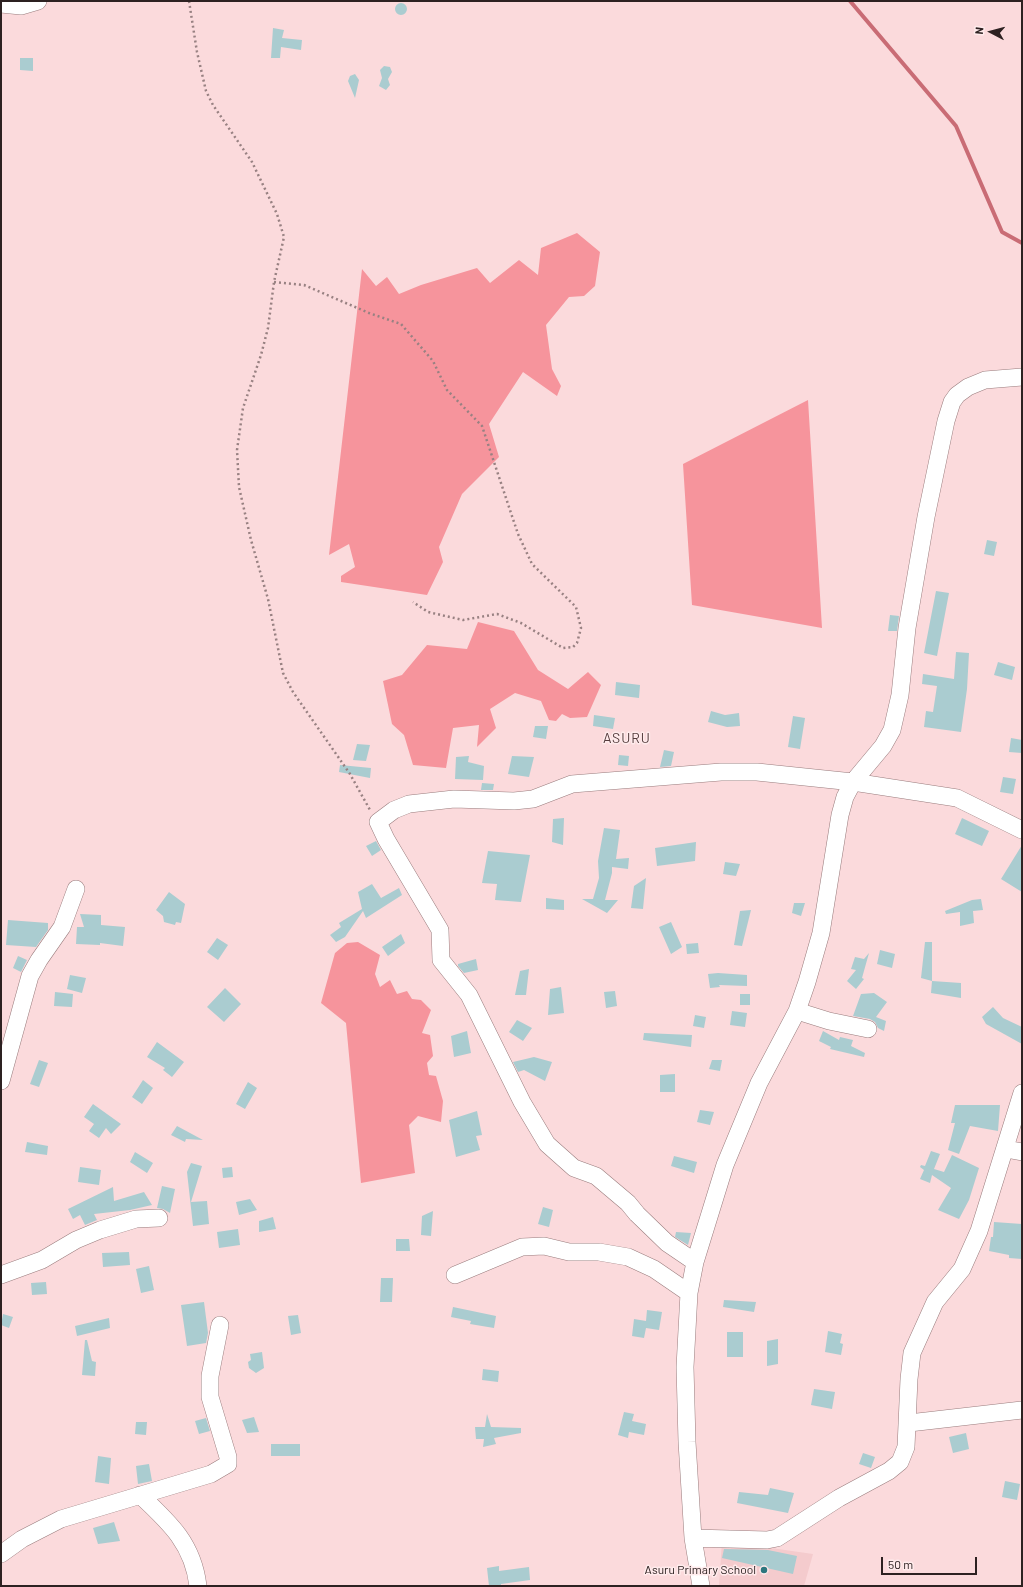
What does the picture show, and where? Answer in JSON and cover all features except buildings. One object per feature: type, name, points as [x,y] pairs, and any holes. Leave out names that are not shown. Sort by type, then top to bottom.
[{"type":"street","points":[[1,4],[21,6],[38,1]]},
{"type":"street","points":[[700,1586],[693,1538],[687,1442],[686,1390],[689,1293],[696,1262],[725,1165],[759,1083],[797,1011],[821,933],[840,815],[845,797],[853,782],[883,746],[893,723],[900,695],[907,628],[926,517],[946,421],[952,402],[957,395],[968,387],[985,380],[1022,377]]},
{"type":"street","points":[[696,1262],[667,1243],[637,1214],[628,1203],[596,1176],[574,1168],[547,1144],[522,1102],[469,995],[441,960],[440,930],[386,840],[378,822],[394,810],[409,804],[454,799],[514,801],[533,799],[572,784],[721,772],[757,772],[853,782],[957,798],[1022,830]]},
{"type":"street","points":[[1,1081],[30,976],[39,960],[62,927],[76,889]]},
{"type":"street","points":[[797,1011],[828,1021],[868,1029]]},
{"type":"street","points":[[693,1538],[767,1540],[777,1538],[787,1534],[822,1508],[889,1471],[900,1462],[906,1447],[909,1379],[912,1353],[935,1302],[962,1269],[971,1252],[987,1210],[1014,1150],[1022,1093]]},
{"type":"street","points":[[1,1275],[42,1260],[76,1240],[100,1230],[136,1219],[159,1218]]},
{"type":"street","points":[[455,1275],[522,1247],[544,1246],[570,1252],[599,1252],[628,1257],[654,1269],[689,1293]]},
{"type":"street","points":[[1,1554],[22,1538],[61,1519],[211,1474],[226,1466],[229,1462],[210,1397],[210,1376],[220,1325]]},
{"type":"street","points":[[908,1423],[1022,1410]]},
{"type":"street","points":[[140,1495],[176,1530],[185,1543],[196,1568],[198,1586]]},
{"type":"path","points":[[189,1],[197,52],[206,91],[213,105],[252,162],[282,226],[284,237],[274,282],[268,328],[261,356],[243,408],[237,450],[239,487],[251,540],[268,598],[283,673],[293,692],[350,774],[363,799],[378,822]]},
{"type":"path","points":[[274,282],[304,285],[369,313],[400,324],[433,361],[447,390],[482,426],[518,534],[532,564],[576,607],[581,628],[577,643],[573,647],[563,648],[521,623],[497,614],[463,620],[428,612],[413,602]]},
{"type":"shaded area","points":[[577,233],[600,252],[595,286],[584,296],[569,297],[546,325],[552,369],[561,386],[557,396],[523,372],[489,424],[499,457],[462,494],[439,547],[443,562],[427,595],[341,582],[341,576],[355,567],[349,544],[329,555],[362,269],[376,286],[387,277],[399,294],[421,285],[477,268],[490,283],[519,260],[538,275],[541,248]]},
{"type":"shaded area","points":[[808,400],[822,628],[692,605],[683,464]]},
{"type":"shaded area","points":[[478,622],[514,631],[538,670],[568,689],[588,672],[601,685],[587,717],[570,718],[562,714],[556,721],[549,720],[541,701],[515,693],[490,709],[496,728],[477,747],[479,725],[453,728],[446,768],[413,765],[404,735],[392,724],[383,681],[402,675],[427,645],[467,649]]},
{"type":"shaded area","points":[[358,942],[380,955],[375,974],[380,987],[390,980],[397,994],[407,991],[412,999],[421,1000],[431,1010],[422,1033],[430,1035],[433,1056],[427,1063],[429,1075],[436,1076],[443,1101],[441,1122],[418,1116],[409,1125],[415,1173],[361,1183],[346,1023],[321,1003],[335,953],[347,943]]},
{"type":"shaded area","name":"Asuru Primary School","points":[[722,1541],[813,1554],[804,1586],[719,1586]]},
{"type":"waterway","points":[[850,1],[956,126],[1002,232],[1022,243]]},
{"type":"place","name":"Asuru Primary School","points":[[764,1570]]},
{"type":"district","name":"ASURU","points":[[627,738]]}]
